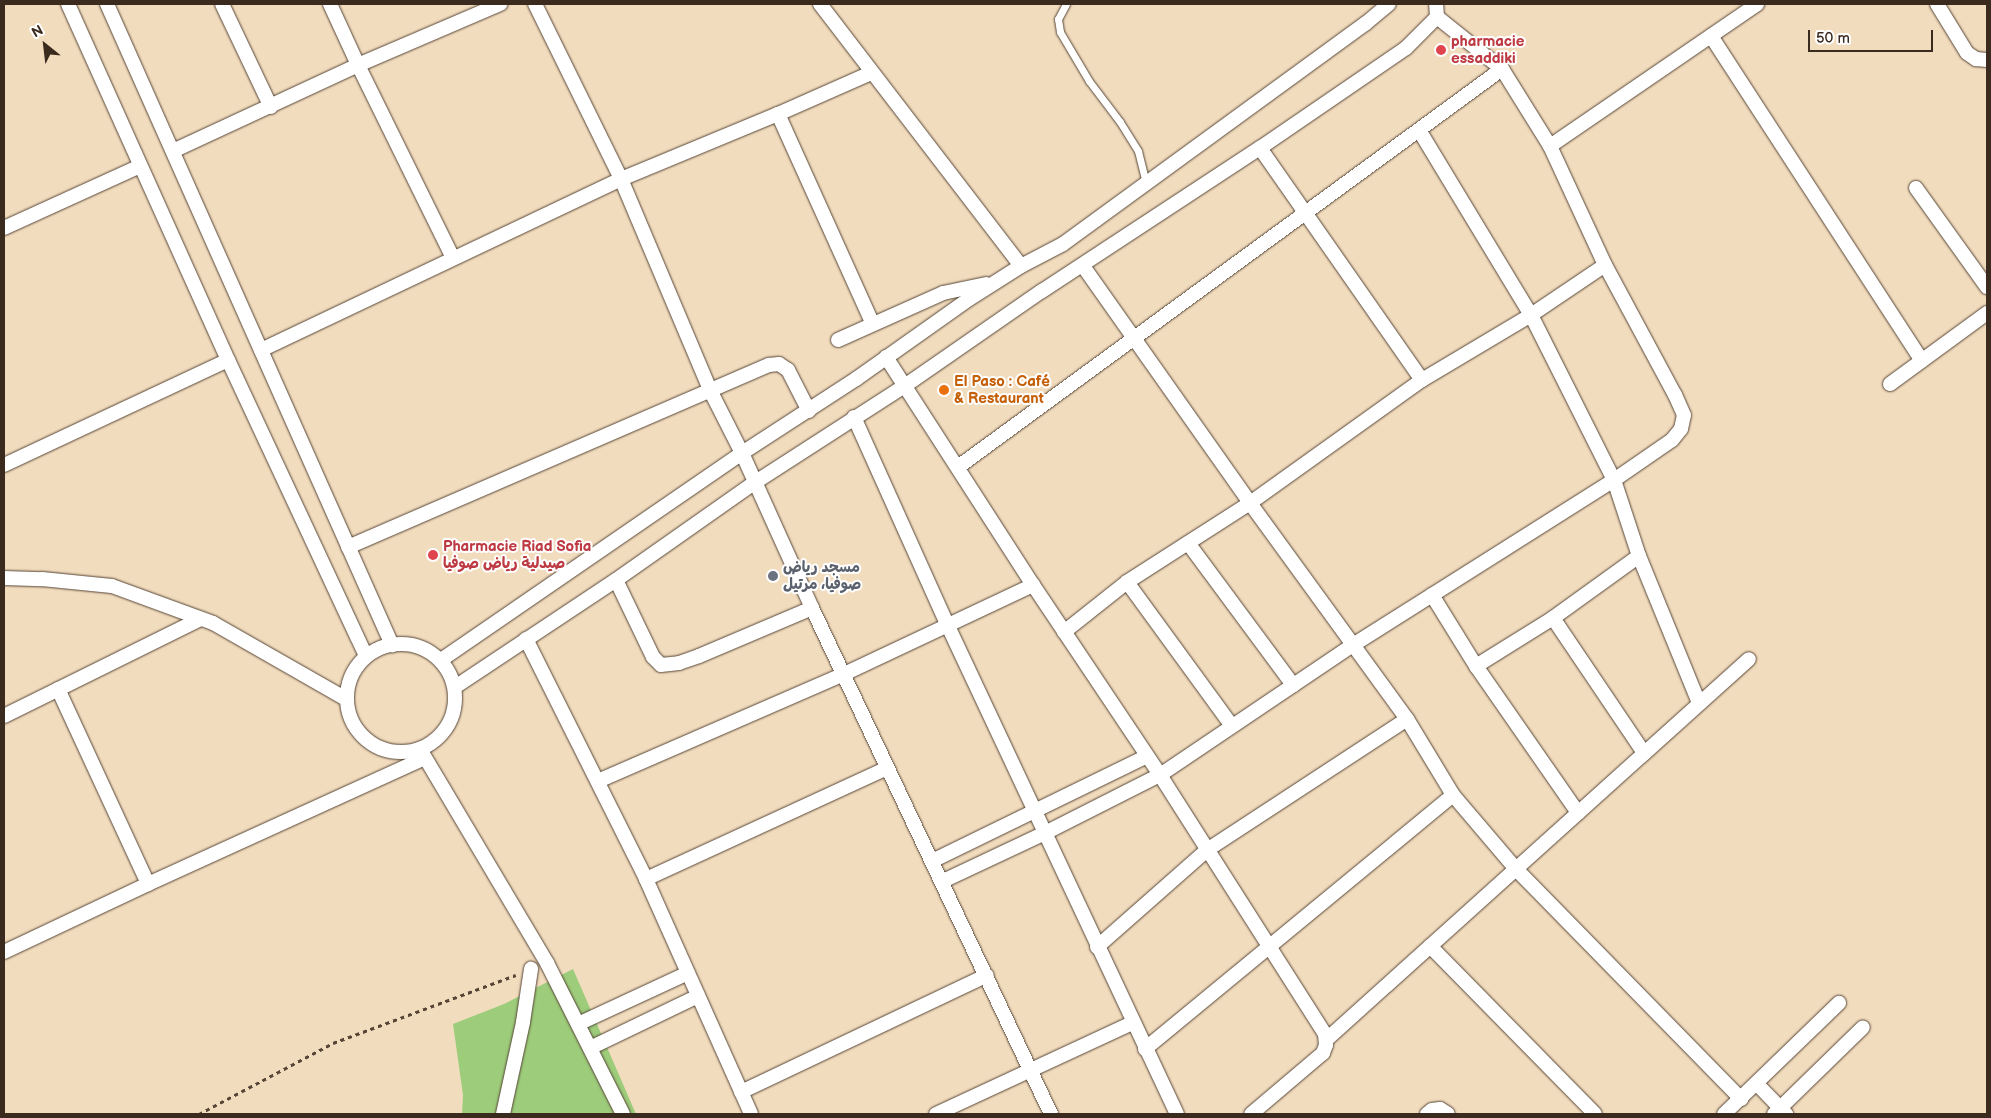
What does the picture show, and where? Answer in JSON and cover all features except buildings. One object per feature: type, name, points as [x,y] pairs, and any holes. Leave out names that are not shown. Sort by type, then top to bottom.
[{"type":"street","points":[[68,4],[228,360],[366,656]]},
{"type":"street","points":[[107,4],[392,645]]},
{"type":"street","points":[[222,4],[271,107]]},
{"type":"street","points":[[330,4],[453,258]]},
{"type":"street","points":[[173,151],[358,65],[500,4]]},
{"type":"street","points":[[535,4],[621,178],[710,390],[742,453],[812,608],[887,768],[943,881],[1051,1114]]},
{"type":"street","points":[[820,4],[871,73],[1021,266]]},
{"type":"street","points":[[441,660],[742,453],[809,411],[994,283],[1021,266],[1063,244],[1365,24],[1389,4]]},
{"type":"street","points":[[1550,146],[1757,4]]},
{"type":"street","points":[[1936,4],[1967,53],[1976,59],[1987,60]]},
{"type":"street","points":[[455,687],[616,580],[754,483],[906,385],[1042,291],[1083,266],[1260,148],[1406,48],[1436,10],[1502,69],[1550,146],[1605,265],[1675,395],[1684,415],[1681,429],[1672,440],[1614,480],[1353,645],[1160,775],[1045,833],[943,881]]},
{"type":"street","points":[[1711,36],[1922,361]]},
{"type":"street","points":[[958,467],[1502,69]]},
{"type":"street","points":[[261,350],[621,178],[778,114],[871,73]]},
{"type":"street","points":[[778,114],[873,324]]},
{"type":"street","points":[[1418,130],[1531,315],[1614,480],[1639,556],[1700,703]]},
{"type":"street","points":[[1260,148],[1422,380]]},
{"type":"street","points":[[4,228],[140,166]]},
{"type":"street","points":[[1916,188],[1987,287]]},
{"type":"street","points":[[1064,632],[1127,582],[1250,504],[1422,380],[1531,315],[1605,265]]},
{"type":"street","points":[[1083,266],[1250,504],[1407,719],[1453,795],[1516,869],[1741,1099]]},
{"type":"street","points":[[838,340],[942,293],[994,283]]},
{"type":"street","points":[[1890,384],[1986,316]]},
{"type":"street","points":[[886,357],[906,385],[1033,585],[1160,775],[1269,948],[1318,1021],[1326,1040]]},
{"type":"street","points":[[4,465],[228,360]]},
{"type":"street","points":[[348,547],[769,365],[779,364],[788,370],[809,411]]},
{"type":"street","points":[[854,417],[948,626],[1132,1023],[1177,1114]]},
{"type":"street","points":[[1188,543],[1293,685]]},
{"type":"street","points":[[1476,666],[1553,618],[1639,556]]},
{"type":"street","points":[[4,578],[42,579],[112,586],[213,623],[346,699]]},
{"type":"street","points":[[616,580],[649,650],[661,665],[679,663],[699,656],[812,608]]},
{"type":"street","points":[[1127,582],[1232,726]]},
{"type":"street","points":[[598,781],[844,674],[1033,585]]},
{"type":"street","points":[[1432,595],[1476,666],[1578,813]]},
{"type":"street","points":[[1553,618],[1644,753]]},
{"type":"street","points":[[4,716],[200,619]]},
{"type":"street","points":[[526,639],[646,879],[751,1114]]},
{"type":"street","points":[[4,952],[423,753],[447,729],[454,713],[455,687],[452,677],[441,660],[424,648],[404,643],[384,646],[366,656],[350,678],[346,699],[350,719],[362,737],[379,748],[400,753],[423,753]]},
{"type":"street","points":[[1252,1114],[1314,1063],[1323,1053],[1326,1040],[1749,659]]},
{"type":"street","points":[[58,689],[148,884]]},
{"type":"street","points":[[1097,947],[1207,850],[1407,719]]},
{"type":"street","points":[[423,753],[547,963],[623,1114]]},
{"type":"street","points":[[932,861],[1147,756]]},
{"type":"street","points":[[646,879],[887,768]]},
{"type":"street","points":[[1145,1049],[1453,795]]},
{"type":"street","points":[[1430,946],[1595,1114]]},
{"type":"street","points":[[503,1114],[523,1022],[531,969]]},
{"type":"street","points":[[578,1024],[688,973]]},
{"type":"street","points":[[741,1092],[987,975]]},
{"type":"street","points":[[590,1048],[698,996]]},
{"type":"street","points":[[1724,1114],[1839,1003]]},
{"type":"street","points":[[936,1114],[1132,1023]]},
{"type":"street","points":[[1757,1084],[1780,1112],[1863,1027]]},
{"type":"street","points":[[1427,1114],[1432,1110],[1440,1109],[1448,1114]]},
{"type":"lane","points":[[1066,4],[1058,20],[1060,32],[1089,81],[1120,122],[1138,151],[1146,184]]},
{"type":"path","points":[[199,1114],[333,1043],[531,969]]},
{"type":"green space","points":[[573,969],[636,1114],[462,1114],[463,1095],[453,1024],[504,1004]]},
{"type":"place","name":"pharmacie essaddiki","points":[[1441,50]]},
{"type":"place","name":"El Paso : Café & Restaurant","points":[[944,390]]},
{"type":"place","name":"Pharmacie Riad Sofia صيدلية رياض صوفيا","points":[[433,555]]},
{"type":"place","name":"مسجد رياض صوفيا، مرتیل","points":[[773,576]]}]
